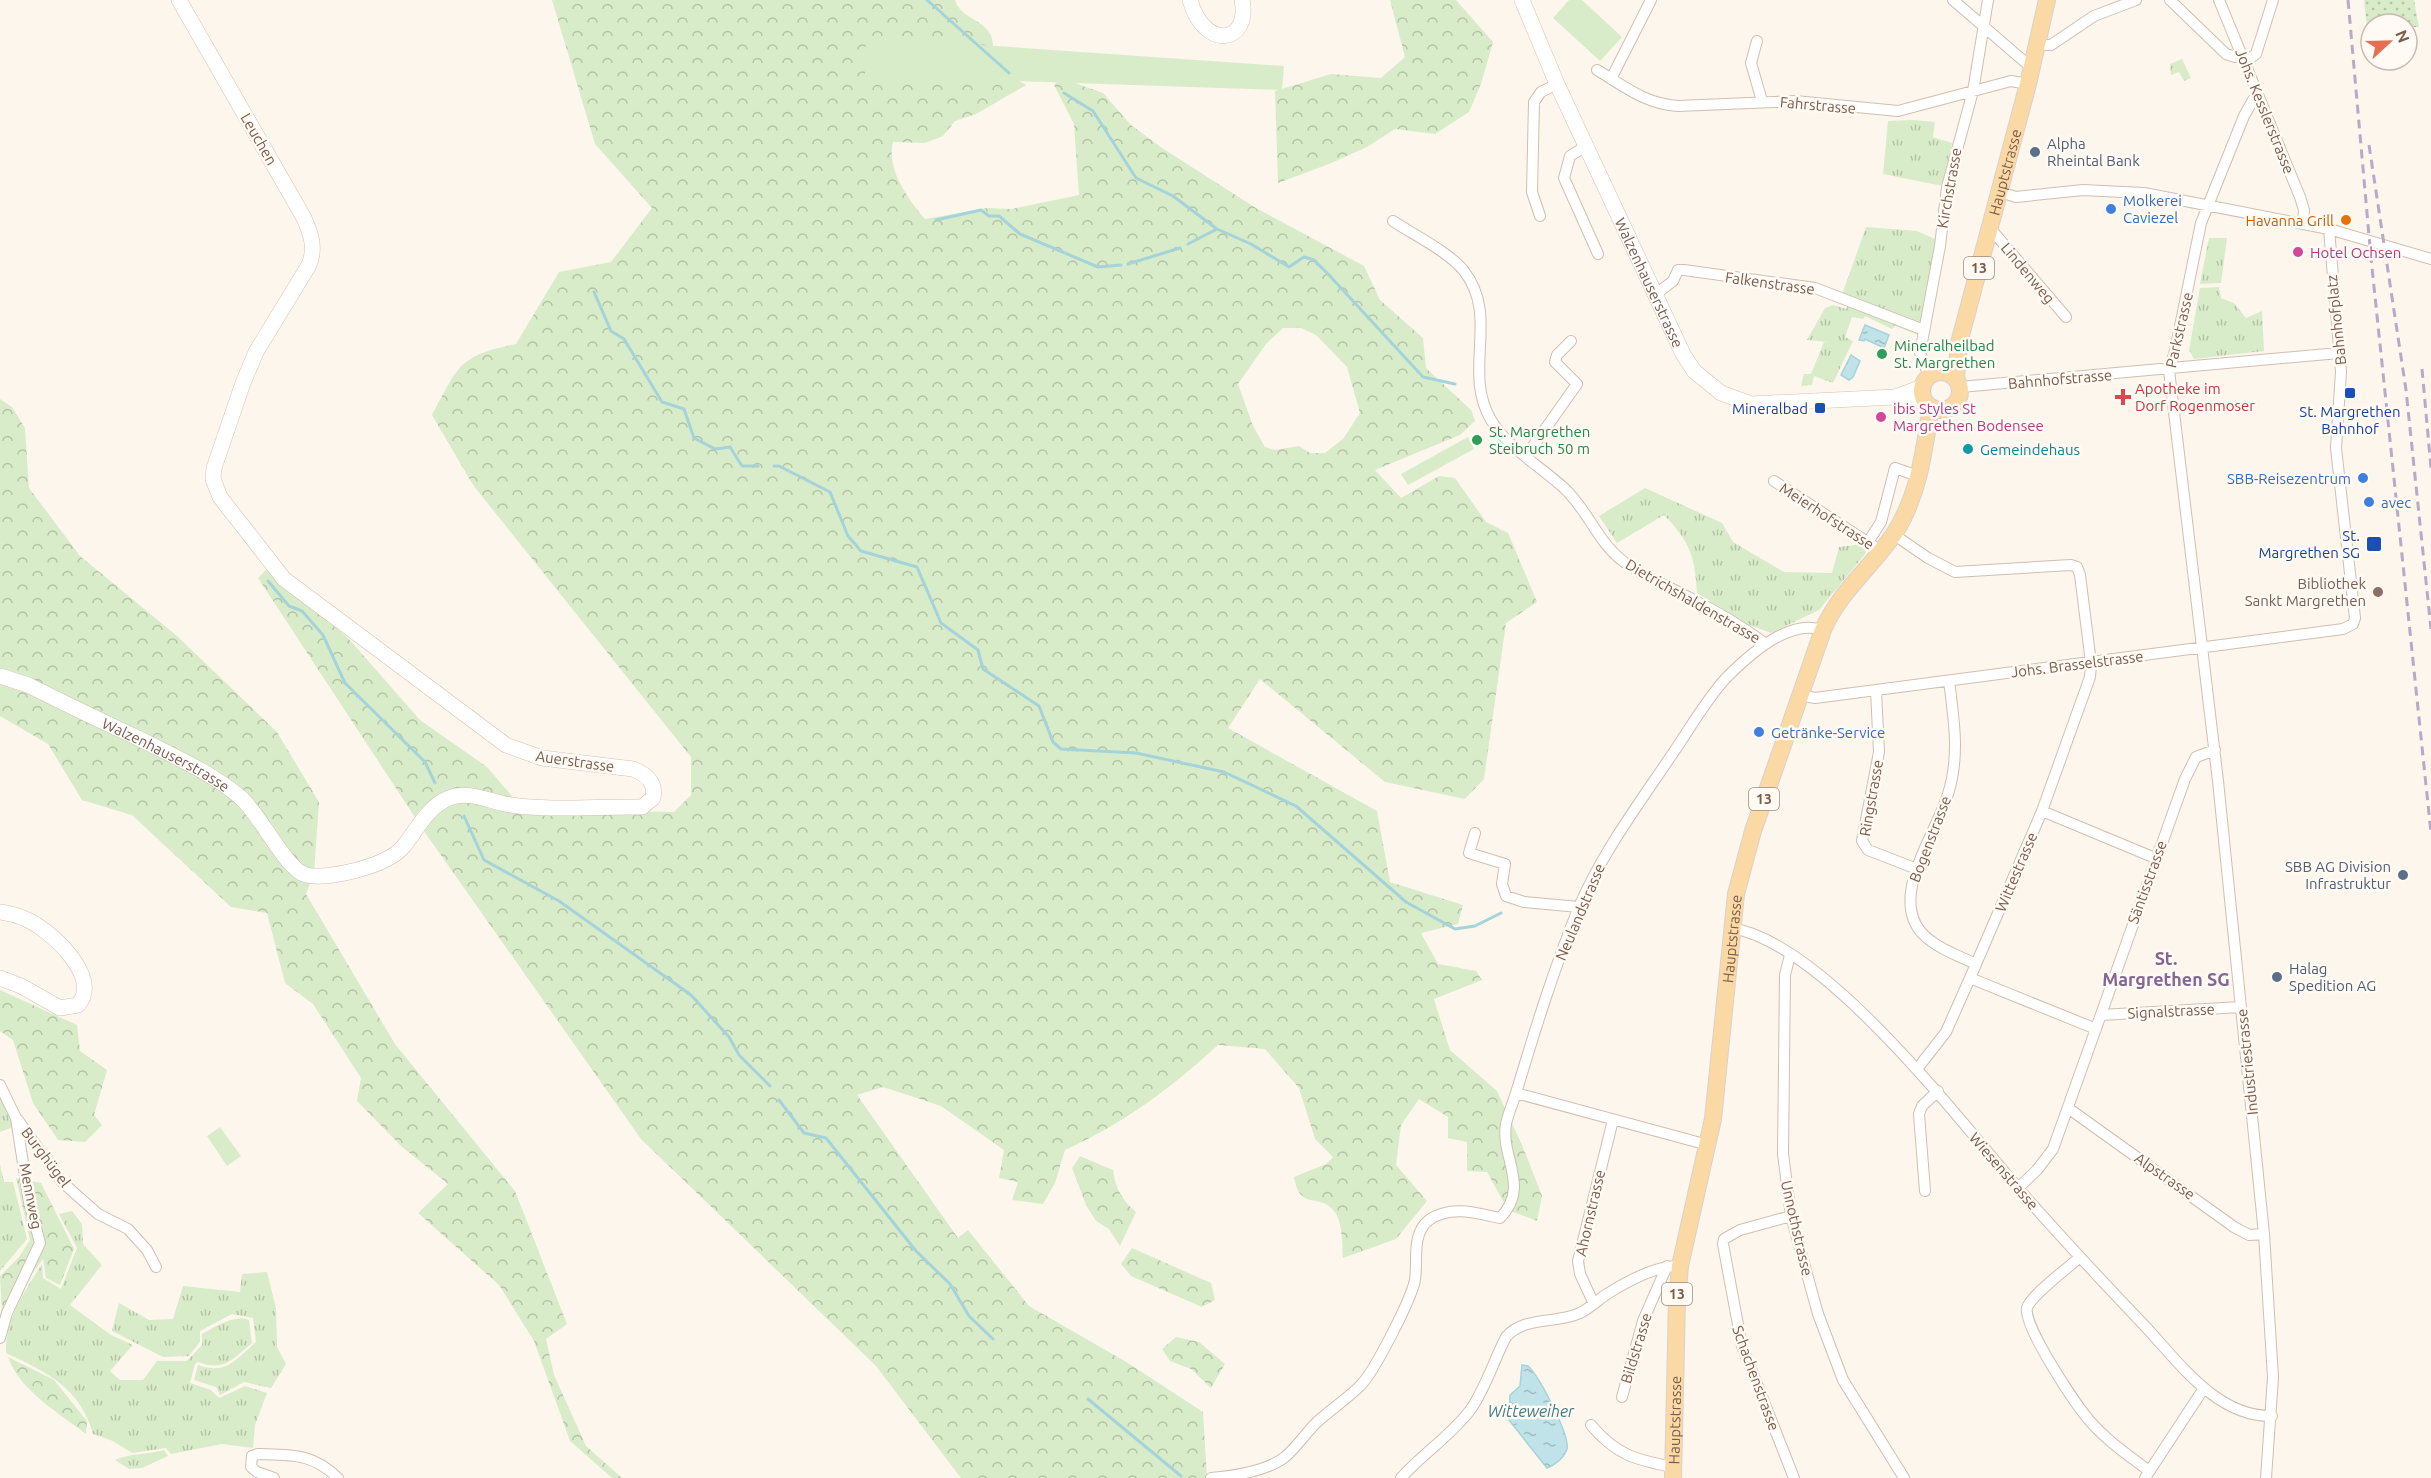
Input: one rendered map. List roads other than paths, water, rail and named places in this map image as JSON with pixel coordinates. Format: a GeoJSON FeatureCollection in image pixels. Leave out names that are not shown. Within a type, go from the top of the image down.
{"type":"FeatureCollection","features":[{"type":"Feature","properties":{"kind":"main road","name":"Hauptstrasse"},"geometry":{"type":"LineString","coordinates":[[1673,1473],[1677,1300],[1674,1266],[1708,1145],[1718,1080],[1736,894],[1753,831],[1823,630],[1838,601],[1874,546],[1893,534],[1906,511],[1918,476],[1939,390],[1959,343],[2028,84],[2046,0]]}},
{"type":"Feature","properties":{"kind":"street","name":"Leuchen"},"geometry":{"type":"LineString","coordinates":[[179,0],[304,218],[313,242],[313,255],[256,352],[226,434]]}},
{"type":"Feature","properties":{"kind":"street"},"geometry":{"type":"LineString","coordinates":[[1190,0],[1199,23],[1207,32],[1218,36],[1227,35],[1240,26],[1244,15],[1242,0]]}},
{"type":"Feature","properties":{"kind":"street","name":"Walzenhauserstrasse"},"geometry":{"type":"LineString","coordinates":[[1522,0],[1557,84],[1683,354],[1695,371],[1720,393],[1751,404],[1780,405],[1895,397],[1939,390]]}},
{"type":"Feature","properties":{"kind":"street"},"geometry":{"type":"LineString","coordinates":[[1611,79],[1651,0]]}},
{"type":"Feature","properties":{"kind":"street"},"geometry":{"type":"LineString","coordinates":[[1953,0],[1983,29],[2026,63],[2032,65]]}},
{"type":"Feature","properties":{"kind":"street","name":"Kirchstrasse"},"geometry":{"type":"LineString","coordinates":[[1939,390],[1920,353],[1940,246],[1947,187],[1973,91],[1988,0]]}},
{"type":"Feature","properties":{"kind":"street"},"geometry":{"type":"LineString","coordinates":[[2036,45],[2051,45],[2094,16],[2136,0]]}},
{"type":"Feature","properties":{"kind":"street"},"geometry":{"type":"LineString","coordinates":[[2170,0],[2226,54],[2243,58],[2256,54],[2273,0]]}},
{"type":"Feature","properties":{"kind":"street","name":"Johs. Kesslerstrasse"},"geometry":{"type":"LineString","coordinates":[[2219,0],[2304,210],[2303,224]]}},
{"type":"Feature","properties":{"kind":"street"},"geometry":{"type":"LineString","coordinates":[[1757,41],[1751,63],[1761,101]]}},
{"type":"Feature","properties":{"kind":"street","name":"Fahrstrasse"},"geometry":{"type":"LineString","coordinates":[[1597,70],[1640,98],[1664,105],[1696,106],[1795,101],[1898,111],[2011,81],[2028,84]]}},
{"type":"Feature","properties":{"kind":"street"},"geometry":{"type":"LineString","coordinates":[[1540,216],[1532,192],[1534,102],[1541,92],[1557,84]]}},
{"type":"Feature","properties":{"kind":"street","name":"Parkstrasse"},"geometry":{"type":"LineString","coordinates":[[2202,648],[2169,370],[2175,351],[2201,223],[2210,206],[2244,116],[2253,100],[2259,97]]}},
{"type":"Feature","properties":{"kind":"street"},"geometry":{"type":"LineString","coordinates":[[1586,146],[1570,156],[1564,178],[1598,254]]}},
{"type":"Feature","properties":{"kind":"street"},"geometry":{"type":"LineString","coordinates":[[2000,192],[2016,197],[2031,197],[2083,190],[2126,191],[2329,229],[2431,259]]}},
{"type":"Feature","properties":{"kind":"street","name":"Dietrichshaldenstrasse"},"geometry":{"type":"LineString","coordinates":[[1394,221],[1456,263],[1470,280],[1481,314],[1477,373],[1483,402],[1497,427],[1526,456],[1567,490],[1587,514],[1601,538],[1623,562],[1693,599],[1766,644]]}},
{"type":"Feature","properties":{"kind":"street","name":"Lindenweg"},"geometry":{"type":"LineString","coordinates":[[1990,228],[2066,318]]}},
{"type":"Feature","properties":{"kind":"street","name":"Bahnhofplatz"},"geometry":{"type":"LineString","coordinates":[[2329,229],[2341,384],[2336,441],[2355,618],[2353,624]]}},
{"type":"Feature","properties":{"kind":"street","name":"Falkenstrasse"},"geometry":{"type":"LineString","coordinates":[[1656,294],[1673,281],[1678,270],[1684,270],[1815,288],[1924,330]]}},
{"type":"Feature","properties":{"kind":"street"},"geometry":{"type":"LineString","coordinates":[[1526,456],[1577,384],[1555,362],[1557,355],[1571,340]]}},
{"type":"Feature","properties":{"kind":"street","name":"Bahnhofstrasse"},"geometry":{"type":"LineString","coordinates":[[1939,390],[2339,353]]}},
{"type":"Feature","properties":{"kind":"street","name":"Auerstrasse"},"geometry":{"type":"LineString","coordinates":[[226,434],[214,468],[216,491],[284,579],[506,745],[542,758],[633,769],[646,775],[653,785],[653,798],[642,807],[511,805],[463,795],[449,798],[426,815],[401,849],[388,859],[370,866],[318,877],[303,874]]}},
{"type":"Feature","properties":{"kind":"street"},"geometry":{"type":"LineString","coordinates":[[1874,546],[1895,468],[1918,476]]}},
{"type":"Feature","properties":{"kind":"street","name":"Meierhofstrasse"},"geometry":{"type":"LineString","coordinates":[[1774,481],[1874,546]]}},
{"type":"Feature","properties":{"kind":"street","name":"Wittestrasse"},"geometry":{"type":"LineString","coordinates":[[1893,534],[1928,558],[1955,572],[2071,565],[2077,567],[2080,574],[2091,663],[2090,677],[2042,811],[1946,1032],[1917,1069]]}},
{"type":"Feature","properties":{"kind":"street","name":"Johs. Brasselstrasse"},"geometry":{"type":"LineString","coordinates":[[1800,695],[1815,698],[1876,691],[2343,629],[2353,624]]}},
{"type":"Feature","properties":{"kind":"street","name":"Neulandstrasse"},"geometry":{"type":"LineString","coordinates":[[1210,1478],[1259,1467],[1284,1457],[1333,1406],[1362,1384],[1386,1347],[1415,1281],[1416,1252],[1420,1233],[1428,1221],[1441,1214],[1457,1211],[1500,1218],[1508,1210],[1515,1176],[1507,1144],[1506,1125],[1544,1001],[1579,907],[1601,861],[1714,693],[1727,678],[1766,644],[1803,627],[1823,630]]}},
{"type":"Feature","properties":{"kind":"street","name":"Industriestrasse"},"geometry":{"type":"LineString","coordinates":[[2202,648],[2215,750],[2270,1298],[2272,1416],[2266,1478]]}},
{"type":"Feature","properties":{"kind":"street","name":"Walzenhauserstrasse"},"geometry":{"type":"LineString","coordinates":[[0,676],[38,690],[189,763],[221,781],[248,804],[292,866],[303,874]]}},
{"type":"Feature","properties":{"kind":"street","name":"Bogenstrasse"},"geometry":{"type":"LineString","coordinates":[[1948,681],[1956,732],[1955,763],[1948,795],[1917,869],[1909,901],[1918,927],[1928,940],[1976,964]]}},
{"type":"Feature","properties":{"kind":"street","name":"Ringstrasse"},"geometry":{"type":"LineString","coordinates":[[1876,691],[1879,752],[1862,841],[1868,850],[1917,869]]}},
{"type":"Feature","properties":{"kind":"street","name":"Säntisstrasse"},"geometry":{"type":"LineString","coordinates":[[2018,1188],[2037,1170],[2053,1149],[2155,858],[2193,761],[2199,754],[2215,750]]}},
{"type":"Feature","properties":{"kind":"street"},"geometry":{"type":"LineString","coordinates":[[2042,811],[2155,858]]}},
{"type":"Feature","properties":{"kind":"street"},"geometry":{"type":"LineString","coordinates":[[1475,833],[1469,853],[1505,864],[1502,884],[1506,896],[1524,902],[1579,907]]}},
{"type":"Feature","properties":{"kind":"street"},"geometry":{"type":"LineString","coordinates":[[0,912],[24,918],[44,930],[64,949],[80,971],[84,995],[78,1005],[60,1008],[21,986],[0,978]]}},
{"type":"Feature","properties":{"kind":"street","name":"Wiesenstrasse"},"geometry":{"type":"LineString","coordinates":[[1731,928],[1746,930],[1790,955],[1870,1021],[1938,1091],[2018,1188],[2080,1257],[2204,1388],[2247,1414],[2272,1416]]}},
{"type":"Feature","properties":{"kind":"street","name":"Unnothstrasse"},"geometry":{"type":"LineString","coordinates":[[1790,955],[1785,975],[1782,1123],[1784,1165],[1791,1216],[1818,1314],[1843,1380],[1904,1478]]}},
{"type":"Feature","properties":{"kind":"street"},"geometry":{"type":"LineString","coordinates":[[1970,978],[2096,1029]]}},
{"type":"Feature","properties":{"kind":"street","name":"Signalstrasse"},"geometry":{"type":"LineString","coordinates":[[2101,1015],[2241,1007]]}},
{"type":"Feature","properties":{"kind":"street","name":"Mennweg"},"geometry":{"type":"LineString","coordinates":[[0,1085],[16,1118],[29,1202],[40,1243],[7,1313],[0,1338]]}},
{"type":"Feature","properties":{"kind":"street"},"geometry":{"type":"LineString","coordinates":[[1925,1191],[1919,1114],[1922,1106],[1938,1091]]}},
{"type":"Feature","properties":{"kind":"street"},"geometry":{"type":"LineString","coordinates":[[1516,1093],[1708,1145]]}},
{"type":"Feature","properties":{"kind":"street","name":"Alpstrasse"},"geometry":{"type":"LineString","coordinates":[[2068,1108],[2234,1227],[2249,1235],[2264,1234]]}},
{"type":"Feature","properties":{"kind":"street","name":"Burghügel"},"geometry":{"type":"LineString","coordinates":[[16,1118],[62,1182],[98,1214],[128,1229],[147,1250],[156,1267]]}},
{"type":"Feature","properties":{"kind":"street","name":"Ahornstrasse"},"geometry":{"type":"LineString","coordinates":[[1594,1304],[1580,1274],[1578,1261],[1613,1120]]}},
{"type":"Feature","properties":{"kind":"street","name":"Schachenstrasse"},"geometry":{"type":"LineString","coordinates":[[1791,1216],[1733,1232],[1724,1239],[1723,1244],[1742,1346],[1794,1478]]}},
{"type":"Feature","properties":{"kind":"street"},"geometry":{"type":"LineString","coordinates":[[2080,1257],[2030,1302],[2027,1314],[2046,1356],[2089,1420],[2147,1474],[2204,1388]]}},
{"type":"Feature","properties":{"kind":"street"},"geometry":{"type":"LineString","coordinates":[[1401,1478],[1417,1459],[1455,1428],[1470,1410],[1506,1337],[1519,1326],[1563,1318],[1594,1304],[1607,1294],[1674,1266]]}},
{"type":"Feature","properties":{"kind":"street","name":"Bildstrasse"},"geometry":{"type":"LineString","coordinates":[[1622,1397],[1643,1321],[1674,1266]]}},
{"type":"Feature","properties":{"kind":"street"},"geometry":{"type":"LineString","coordinates":[[1591,1425],[1604,1441],[1635,1460],[1673,1473]]}},
{"type":"Feature","properties":{"kind":"street"},"geometry":{"type":"LineString","coordinates":[[274,1478],[257,1472],[251,1467],[252,1456],[258,1454],[304,1456],[322,1463],[338,1478]]}},
{"type":"Feature","properties":{"kind":"water"},"geometry":{"type":"Polygon","coordinates":[[[1865,325],[1889,335],[1884,348],[1865,339],[1864,341],[1859,340],[1865,325]]]}},
{"type":"Feature","properties":{"kind":"water"},"geometry":{"type":"Polygon","coordinates":[[[1851,355],[1860,361],[1853,377],[1849,380],[1841,375],[1851,355]]]}},
{"type":"Feature","properties":{"kind":"water","name":"Witteweiher"},"geometry":{"type":"Polygon","coordinates":[[[1522,1365],[1528,1366],[1539,1381],[1559,1419],[1567,1442],[1564,1455],[1547,1468],[1509,1420],[1510,1395],[1520,1386],[1522,1365]]]}},
{"type":"Feature","properties":{"kind":"waterway"},"geometry":{"type":"LineString","coordinates":[[927,0],[1009,73]]}},
{"type":"Feature","properties":{"kind":"waterway"},"geometry":{"type":"LineString","coordinates":[[1064,93],[1093,111],[1136,178],[1173,196],[1217,229],[1251,244],[1289,267],[1304,257],[1314,260],[1423,377],[1455,384]]}},
{"type":"Feature","properties":{"kind":"waterway"},"geometry":{"type":"LineString","coordinates":[[936,220],[981,210],[989,216],[999,216],[1020,234],[1098,267],[1121,265]]}},
{"type":"Feature","properties":{"kind":"waterway"},"geometry":{"type":"LineString","coordinates":[[1188,244],[1217,229]]}},
{"type":"Feature","properties":{"kind":"waterway"},"geometry":{"type":"LineString","coordinates":[[1128,264],[1180,248]]}},
{"type":"Feature","properties":{"kind":"waterway"},"geometry":{"type":"LineString","coordinates":[[594,292],[611,331],[624,339],[662,402],[684,409],[694,438],[715,449],[730,447],[742,466],[758,466]]}},
{"type":"Feature","properties":{"kind":"waterway"},"geometry":{"type":"LineString","coordinates":[[774,466],[779,466],[830,492],[848,536],[861,551],[917,567],[941,623],[978,650],[983,669],[1039,706],[1053,742],[1061,749],[1136,753],[1224,772],[1296,806],[1406,902],[1455,929],[1475,926],[1501,913]]}},
{"type":"Feature","properties":{"kind":"waterway"},"geometry":{"type":"LineString","coordinates":[[268,581],[289,606],[302,611],[323,635],[345,683],[425,762],[435,783]]}},
{"type":"Feature","properties":{"kind":"waterway"},"geometry":{"type":"LineString","coordinates":[[464,816],[484,860],[559,901],[691,995],[729,1037],[739,1055],[770,1086]]}},
{"type":"Feature","properties":{"kind":"waterway"},"geometry":{"type":"LineString","coordinates":[[779,1100],[804,1133],[826,1138],[916,1251],[950,1284],[969,1316],[993,1339]]}},
{"type":"Feature","properties":{"kind":"waterway"},"geometry":{"type":"LineString","coordinates":[[1088,1399],[1181,1476]]}},
{"type":"Feature","properties":{"kind":"railway"},"geometry":{"type":"LineString","coordinates":[[2348,0],[2371,258],[2431,833]]}},
{"type":"Feature","properties":{"kind":"railway"},"geometry":{"type":"LineString","coordinates":[[2369,145],[2406,390],[2431,629]]}},
{"type":"Feature","properties":{"kind":"railway"},"geometry":{"type":"LineString","coordinates":[[2422,369],[2431,468]]}},
{"type":"Feature","properties":{"kind":"place","name":"Alpha Rheintal Bank"},"geometry":{"type":"Point","coordinates":[2035,152]}},
{"type":"Feature","properties":{"kind":"place","name":"Molkerei Caviezel"},"geometry":{"type":"Point","coordinates":[2111,209]}},
{"type":"Feature","properties":{"kind":"place","name":"Havanna Grill"},"geometry":{"type":"Point","coordinates":[2346,220]}},
{"type":"Feature","properties":{"kind":"place","name":"Hotel Ochsen"},"geometry":{"type":"Point","coordinates":[2298,252]}},
{"type":"Feature","properties":{"kind":"place","name":"Mineralheilbad St. Margrethen"},"geometry":{"type":"Point","coordinates":[1882,354]}},
{"type":"Feature","properties":{"kind":"place","name":"St. Margrethen Bahnhof"},"geometry":{"type":"Point","coordinates":[2350,393]}},
{"type":"Feature","properties":{"kind":"place","name":"Apotheke im Dorf Rogenmoser"},"geometry":{"type":"Point","coordinates":[2123,397]}},
{"type":"Feature","properties":{"kind":"place","name":"Mineralbad"},"geometry":{"type":"Point","coordinates":[1820,408]}},
{"type":"Feature","properties":{"kind":"place","name":"ibis Styles St Margrethen Bodensee"},"geometry":{"type":"Point","coordinates":[1881,417]}},
{"type":"Feature","properties":{"kind":"place","name":"St. Margrethen Steibruch 50 m"},"geometry":{"type":"Point","coordinates":[1477,440]}},
{"type":"Feature","properties":{"kind":"place","name":"Gemeindehaus"},"geometry":{"type":"Point","coordinates":[1968,449]}},
{"type":"Feature","properties":{"kind":"place","name":"SBB-Reisezentrum"},"geometry":{"type":"Point","coordinates":[2363,478]}},
{"type":"Feature","properties":{"kind":"place","name":"avec"},"geometry":{"type":"Point","coordinates":[2369,502]}},
{"type":"Feature","properties":{"kind":"place","name":"St. Margrethen SG"},"geometry":{"type":"Point","coordinates":[2374,544]}},
{"type":"Feature","properties":{"kind":"place","name":"Bibliothek Sankt Margrethen"},"geometry":{"type":"Point","coordinates":[2378,592]}},
{"type":"Feature","properties":{"kind":"place","name":"Getränke-Service"},"geometry":{"type":"Point","coordinates":[1759,732]}},
{"type":"Feature","properties":{"kind":"place","name":"SBB AG Division Infrastruktur"},"geometry":{"type":"Point","coordinates":[2403,875]}},
{"type":"Feature","properties":{"kind":"place","name":"Halag Spedition AG"},"geometry":{"type":"Point","coordinates":[2277,977]}},
{"type":"Feature","properties":{"kind":"district","name":"St. Margrethen SG"},"geometry":{"type":"Point","coordinates":[2166,968]}}]}
